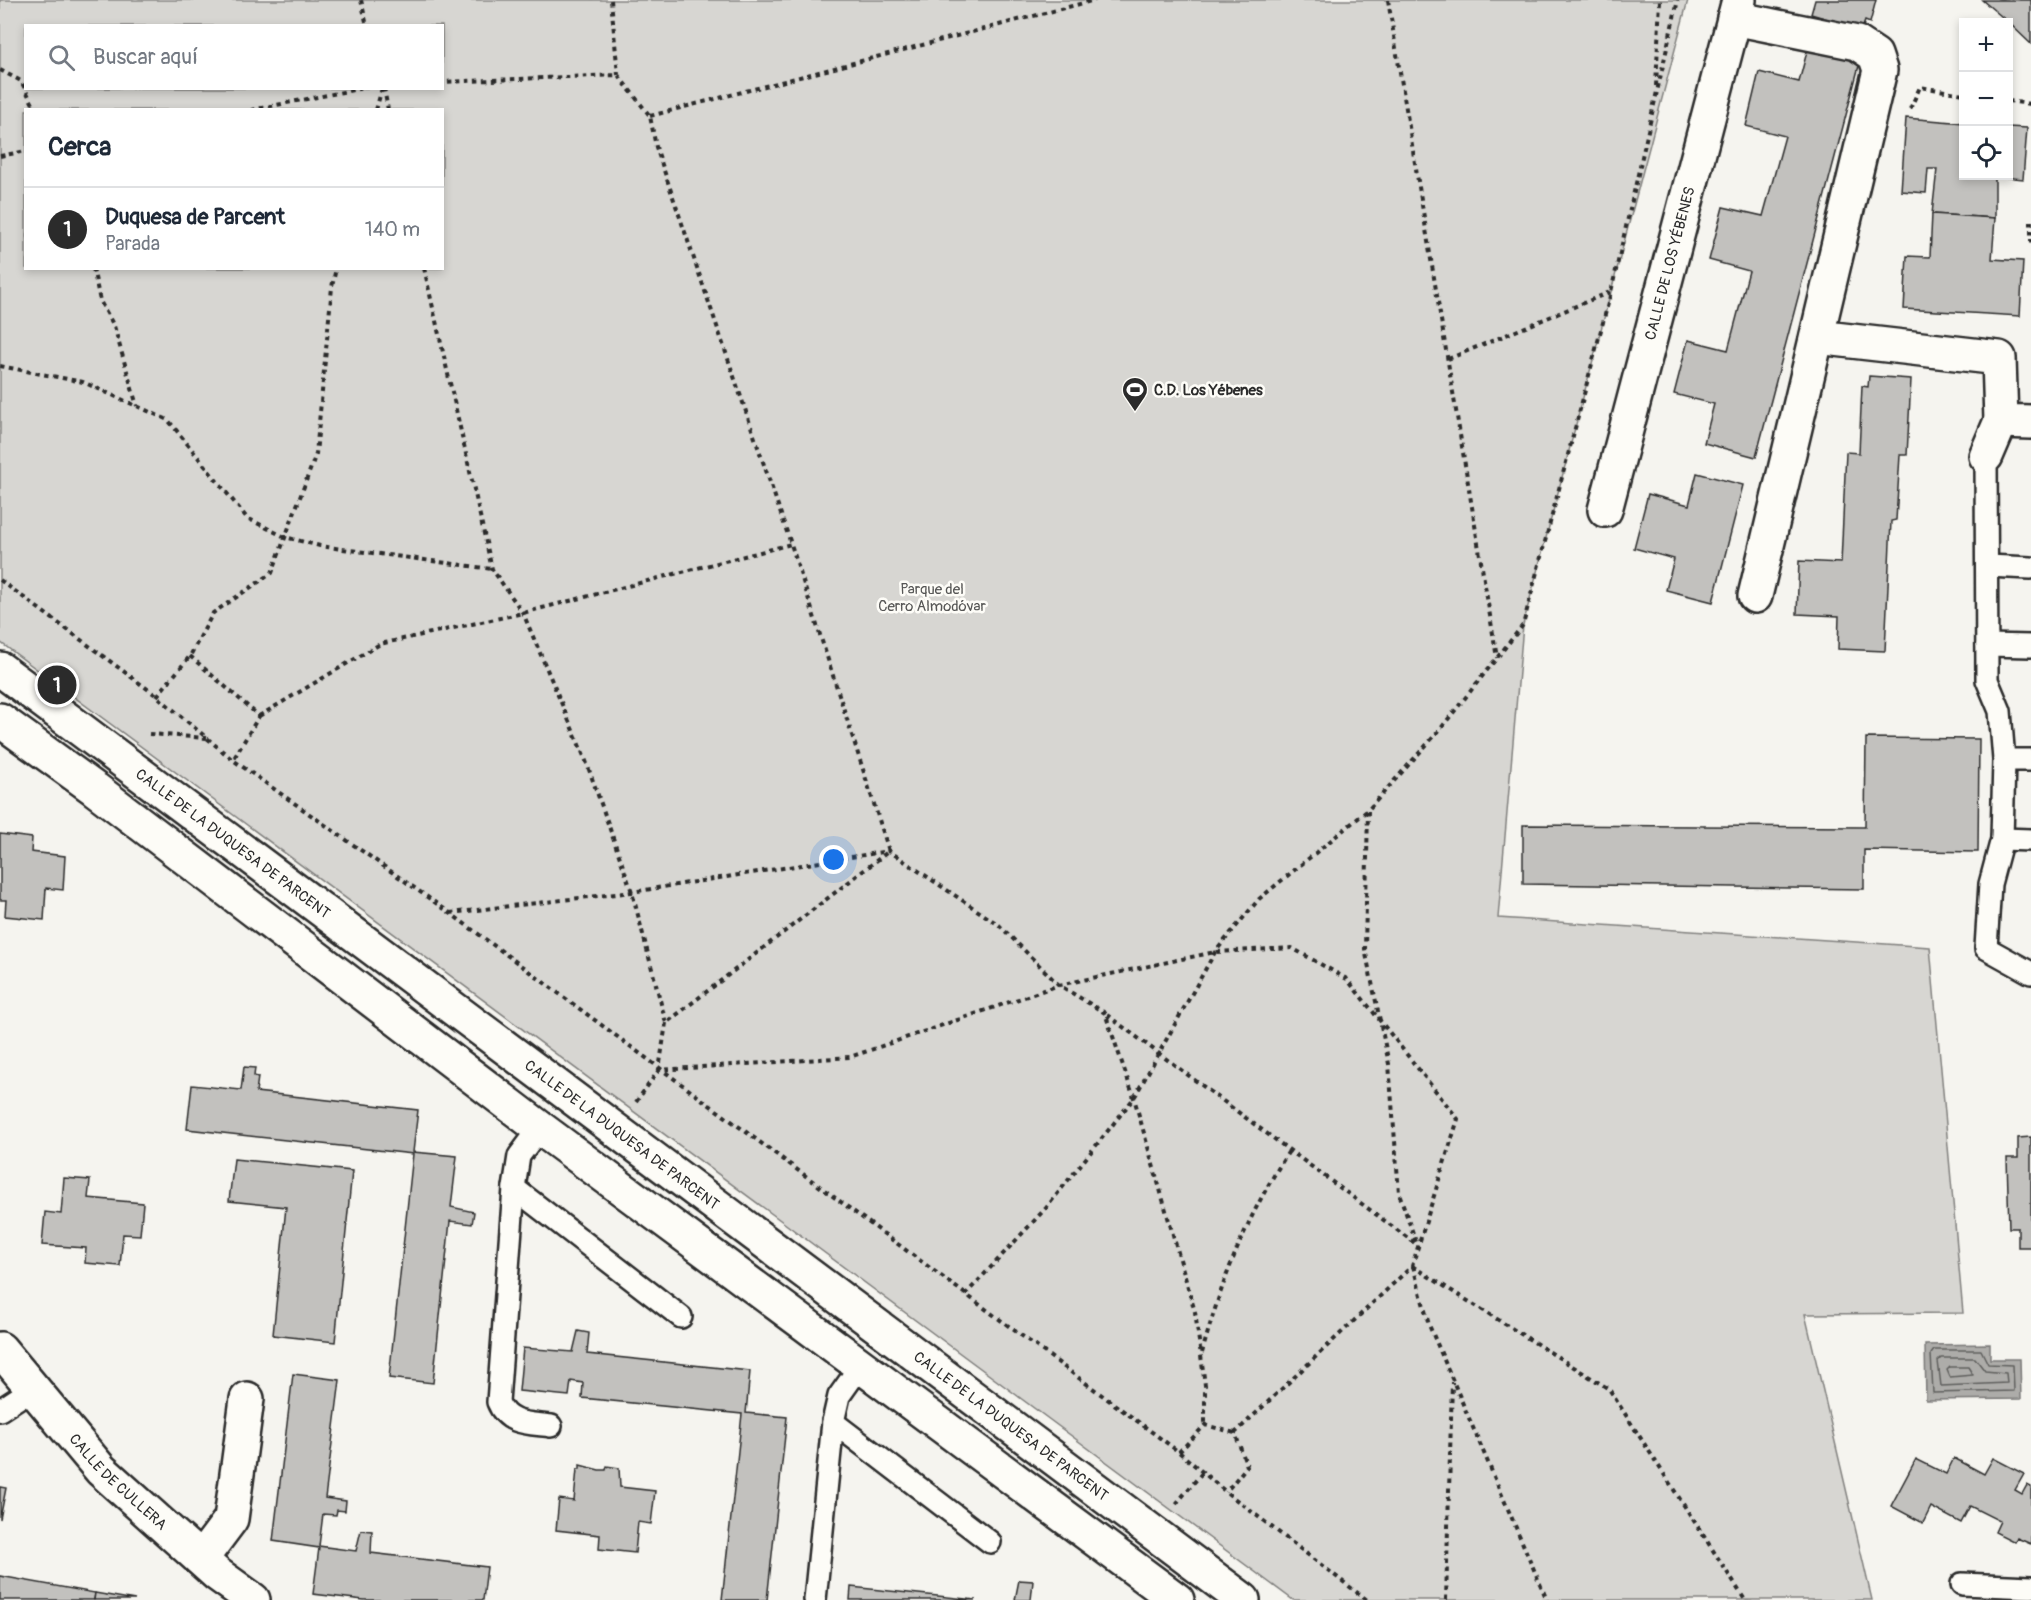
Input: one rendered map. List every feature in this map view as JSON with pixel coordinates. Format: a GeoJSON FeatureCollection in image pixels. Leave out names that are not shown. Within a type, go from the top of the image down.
{"type":"FeatureCollection","features":[{"type":"Feature","properties":{"kind":"street","name":"CALLE DE LOS YÉBENES"},"geometry":{"type":"LineString","coordinates":[[1605,510],[1737,9],[1857,43],[1875,55],[1880,70],[1755,596]]}},
{"type":"Feature","properties":{"kind":"street"},"geometry":{"type":"LineString","coordinates":[[1817,337],[1999,358],[2016,422],[1986,456]]}},
{"type":"Feature","properties":{"kind":"street","name":"CALLE DE LA DUQUESA DE PARCENT"},"geometry":{"type":"LineString","coordinates":[[0,669],[1243,1600]]}},
{"type":"Feature","properties":{"kind":"street"},"geometry":{"type":"LineString","coordinates":[[0,720],[79,777],[540,1128],[1177,1600]]}},
{"type":"Feature","properties":{"kind":"street","name":"CALLE DE CULLERA"},"geometry":{"type":"LineString","coordinates":[[0,1349],[101,1470],[201,1559],[254,1600]]}},
{"type":"Feature","properties":{"kind":"street"},"geometry":{"type":"LineString","coordinates":[[201,1559],[231,1519],[247,1399]]}},
{"type":"Feature","properties":{"kind":"lane"},"geometry":{"type":"LineString","coordinates":[[1986,456],[1987,680],[2001,711],[2004,760],[2002,839],[1990,884],[1986,948],[2031,973]]}},
{"type":"Feature","properties":{"kind":"lane"},"geometry":{"type":"LineString","coordinates":[[1987,566],[2031,568]]}},
{"type":"Feature","properties":{"kind":"lane"},"geometry":{"type":"LineString","coordinates":[[1987,645],[2031,646]]}},
{"type":"Feature","properties":{"kind":"lane"},"geometry":{"type":"LineString","coordinates":[[2004,760],[2031,760]]}},
{"type":"Feature","properties":{"kind":"lane"},"geometry":{"type":"LineString","coordinates":[[2002,839],[2031,840]]}},
{"type":"Feature","properties":{"kind":"lane"},"geometry":{"type":"LineString","coordinates":[[540,1128],[519,1156],[514,1188],[498,1402],[503,1414],[514,1421],[551,1426]]}},
{"type":"Feature","properties":{"kind":"lane"},"geometry":{"type":"LineString","coordinates":[[514,1188],[681,1317]]}},
{"type":"Feature","properties":{"kind":"lane"},"geometry":{"type":"LineString","coordinates":[[814,1600],[833,1422],[839,1396],[861,1365]]}},
{"type":"Feature","properties":{"kind":"lane"},"geometry":{"type":"LineString","coordinates":[[0,1410],[32,1389]]}},
{"type":"Feature","properties":{"kind":"lane"},"geometry":{"type":"LineString","coordinates":[[833,1422],[990,1542]]}},
{"type":"Feature","properties":{"kind":"lane"},"geometry":{"type":"LineString","coordinates":[[1962,1584],[2031,1587]]}},
{"type":"Feature","properties":{"kind":"path"},"geometry":{"type":"LineString","coordinates":[[361,0],[367,24]]}},
{"type":"Feature","properties":{"kind":"path"},"geometry":{"type":"LineString","coordinates":[[611,0],[618,75],[650,116],[656,147],[791,544],[889,851],[999,925],[1059,985],[1105,1013],[1417,1245]]}},
{"type":"Feature","properties":{"kind":"path"},"geometry":{"type":"LineString","coordinates":[[650,116],[1095,0]]}},
{"type":"Feature","properties":{"kind":"path"},"geometry":{"type":"LineString","coordinates":[[1388,0],[1497,658]]}},
{"type":"Feature","properties":{"kind":"path"},"geometry":{"type":"LineString","coordinates":[[1656,97],[1660,0]]}},
{"type":"Feature","properties":{"kind":"path"},"geometry":{"type":"LineString","coordinates":[[965,1295],[1046,1208],[1134,1098],[1215,952],[1259,899],[1368,810],[1438,732],[1523,625],[1611,292],[1678,0]]}},
{"type":"Feature","properties":{"kind":"path"},"geometry":{"type":"LineString","coordinates":[[0,70],[21,81],[24,87]]}},
{"type":"Feature","properties":{"kind":"path"},"geometry":{"type":"LineString","coordinates":[[444,82],[618,75]]}},
{"type":"Feature","properties":{"kind":"path"},"geometry":{"type":"LineString","coordinates":[[1912,106],[1920,87],[1959,93]]}},
{"type":"Feature","properties":{"kind":"path"},"geometry":{"type":"LineString","coordinates":[[26,90],[35,108]]}},
{"type":"Feature","properties":{"kind":"path"},"geometry":{"type":"LineString","coordinates":[[261,108],[353,90]]}},
{"type":"Feature","properties":{"kind":"path"},"geometry":{"type":"LineString","coordinates":[[377,108],[382,90]]}},
{"type":"Feature","properties":{"kind":"path"},"geometry":{"type":"LineString","coordinates":[[383,90],[388,108]]}},
{"type":"Feature","properties":{"kind":"path"},"geometry":{"type":"LineString","coordinates":[[2013,102],[2031,104]]}},
{"type":"Feature","properties":{"kind":"path"},"geometry":{"type":"LineString","coordinates":[[0,156],[24,152]]}},
{"type":"Feature","properties":{"kind":"path"},"geometry":{"type":"LineString","coordinates":[[2031,221],[2031,248]]}},
{"type":"Feature","properties":{"kind":"path"},"geometry":{"type":"LineString","coordinates":[[93,270],[100,301],[114,326],[137,407]]}},
{"type":"Feature","properties":{"kind":"path"},"geometry":{"type":"LineString","coordinates":[[157,696],[190,656],[213,613],[272,573],[316,454],[336,270]]}},
{"type":"Feature","properties":{"kind":"path"},"geometry":{"type":"LineString","coordinates":[[424,270],[492,569],[523,613],[586,761],[632,892],[666,1023],[659,1070]]}},
{"type":"Feature","properties":{"kind":"path"},"geometry":{"type":"LineString","coordinates":[[1448,359],[1611,292]]}},
{"type":"Feature","properties":{"kind":"path"},"geometry":{"type":"LineString","coordinates":[[0,366],[83,382],[168,420],[246,518],[285,537],[320,546],[492,569]]}},
{"type":"Feature","properties":{"kind":"path"},"geometry":{"type":"LineString","coordinates":[[233,760],[259,716],[380,644],[523,613],[791,544]]}},
{"type":"Feature","properties":{"kind":"path"},"geometry":{"type":"LineString","coordinates":[[0,580],[157,696],[233,760],[450,913],[659,1070],[1179,1452],[1226,1492],[1367,1600]]}},
{"type":"Feature","properties":{"kind":"path"},"geometry":{"type":"LineString","coordinates":[[190,656],[259,716]]}},
{"type":"Feature","properties":{"kind":"path"},"geometry":{"type":"LineString","coordinates":[[1368,810],[1365,949],[1389,1064],[1399,1193],[1417,1245]]}},
{"type":"Feature","properties":{"kind":"path"},"geometry":{"type":"LineString","coordinates":[[450,913],[632,892],[889,851]]}},
{"type":"Feature","properties":{"kind":"path"},"geometry":{"type":"LineString","coordinates":[[666,1023],[889,851]]}},
{"type":"Feature","properties":{"kind":"path"},"geometry":{"type":"LineString","coordinates":[[659,1070],[850,1057],[1059,985],[1215,952],[1292,948],[1347,979],[1458,1119],[1412,1266],[1429,1325],[1547,1600]]}},
{"type":"Feature","properties":{"kind":"path"},"geometry":{"type":"LineString","coordinates":[[1105,1013],[1134,1098],[1195,1312],[1205,1384],[1204,1425],[1179,1452]]}},
{"type":"Feature","properties":{"kind":"path"},"geometry":{"type":"LineString","coordinates":[[1201,1356],[1219,1290],[1261,1195],[1289,1151]]}},
{"type":"Feature","properties":{"kind":"path"},"geometry":{"type":"LineString","coordinates":[[1235,1433],[1412,1266]]}},
{"type":"Feature","properties":{"kind":"path"},"geometry":{"type":"LineString","coordinates":[[1412,1266],[1610,1389],[1745,1600]]}},
{"type":"Feature","properties":{"kind":"path"},"geometry":{"type":"LineString","coordinates":[[1446,1600],[1452,1379]]}},
{"type":"Feature","properties":{"kind":"path"},"geometry":{"type":"LineString","coordinates":[[1204,1425],[1235,1433]]}},
{"type":"Feature","properties":{"kind":"path"},"geometry":{"type":"LineString","coordinates":[[1226,1492],[1247,1466],[1235,1433]]}},
{"type":"Feature","properties":{"kind":"green space","name":"Parque del Cerro Almodóvar"},"geometry":{"type":"Polygon","coordinates":[[[0,0],[1688,0],[1523,625],[1498,918],[1930,947],[1963,1313],[1805,1314],[1872,1600],[1293,1600],[0,642],[0,0]]]}},
{"type":"Feature","properties":{"kind":"water"},"geometry":{"type":"Polygon","coordinates":[[[1990,1344],[1990,1359],[2020,1359],[2021,1399],[1926,1400],[1925,1345],[1990,1344]]]}},
{"type":"Feature","properties":{"kind":"building"},"geometry":{"type":"Polygon","coordinates":[[[1815,0],[1876,0],[1870,23],[1865,21],[1862,29],[1811,14],[1815,0]]]}},
{"type":"Feature","properties":{"kind":"building"},"geometry":{"type":"Polygon","coordinates":[[[1982,0],[2031,0],[2031,44],[2013,27],[2013,18],[2003,18],[1982,0]]]}},
{"type":"Feature","properties":{"kind":"building"},"geometry":{"type":"Polygon","coordinates":[[[1809,44],[1861,58],[1756,457],[1704,443],[1714,404],[1674,394],[1688,340],[1728,350],[1749,271],[1709,260],[1723,207],[1763,216],[1785,136],[1746,126],[1759,72],[1799,82],[1809,44]]]}},
{"type":"Feature","properties":{"kind":"building"},"geometry":{"type":"Polygon","coordinates":[[[1906,118],[1959,123],[1959,180],[1995,180],[1995,218],[1932,214],[1937,169],[1928,169],[1926,193],[1901,191],[1906,118]]]}},
{"type":"Feature","properties":{"kind":"building"},"geometry":{"type":"Polygon","coordinates":[[[2013,127],[2027,128],[2023,179],[2013,178],[2013,127]]]}},
{"type":"Feature","properties":{"kind":"building"},"geometry":{"type":"Polygon","coordinates":[[[1932,214],[1995,218],[1992,259],[2023,261],[2020,316],[1904,309],[1907,256],[1930,257],[1932,214]]]}},
{"type":"Feature","properties":{"kind":"building"},"geometry":{"type":"Polygon","coordinates":[[[1869,376],[1911,379],[1907,455],[1900,455],[1896,520],[1891,521],[1885,651],[1838,649],[1839,616],[1797,614],[1799,561],[1841,563],[1846,452],[1859,453],[1862,386],[1868,387],[1869,376]]]}},
{"type":"Feature","properties":{"kind":"building"},"geometry":{"type":"Polygon","coordinates":[[[1697,473],[1743,485],[1713,602],[1666,590],[1674,559],[1634,548],[1648,494],[1689,505],[1697,473]]]}},
{"type":"Feature","properties":{"kind":"building"},"geometry":{"type":"Polygon","coordinates":[[[1866,738],[1979,739],[1978,852],[1864,850],[1864,889],[1523,884],[1523,825],[1865,827],[1866,738]]]}},
{"type":"Feature","properties":{"kind":"building"},"geometry":{"type":"Polygon","coordinates":[[[0,834],[32,838],[31,852],[65,856],[63,890],[46,888],[44,920],[5,916],[6,900],[0,900],[0,834]]]}},
{"type":"Feature","properties":{"kind":"building"},"geometry":{"type":"Polygon","coordinates":[[[244,1067],[255,1068],[254,1076],[258,1077],[256,1092],[418,1110],[413,1152],[457,1156],[451,1207],[474,1212],[472,1224],[450,1221],[433,1383],[389,1378],[413,1154],[187,1129],[192,1085],[241,1090],[244,1067]]]}},
{"type":"Feature","properties":{"kind":"building"},"geometry":{"type":"Polygon","coordinates":[[[2031,1137],[2031,1247],[2018,1247],[2018,1228],[2009,1228],[2007,1158],[2018,1158],[2018,1138],[2031,1137]]]}},
{"type":"Feature","properties":{"kind":"building"},"geometry":{"type":"Polygon","coordinates":[[[234,1159],[352,1171],[335,1342],[273,1335],[286,1207],[229,1201],[234,1159]]]}},
{"type":"Feature","properties":{"kind":"building"},"geometry":{"type":"Polygon","coordinates":[[[64,1178],[90,1180],[88,1198],[143,1203],[140,1235],[123,1234],[120,1266],[85,1263],[86,1248],[42,1245],[45,1212],[61,1214],[64,1178]]]}},
{"type":"Feature","properties":{"kind":"building"},"geometry":{"type":"Polygon","coordinates":[[[578,1331],[589,1333],[587,1354],[750,1371],[746,1413],[787,1417],[767,1600],[722,1600],[742,1414],[582,1398],[583,1383],[571,1381],[569,1396],[519,1391],[523,1348],[573,1352],[578,1331]]]}},
{"type":"Feature","properties":{"kind":"building"},"geometry":{"type":"Polygon","coordinates":[[[293,1374],[340,1380],[325,1498],[346,1501],[345,1511],[337,1510],[336,1515],[323,1514],[319,1546],[356,1551],[361,1530],[372,1531],[371,1553],[487,1567],[483,1600],[364,1600],[313,1594],[319,1548],[273,1541],[293,1374]]]}},
{"type":"Feature","properties":{"kind":"building"},"geometry":{"type":"Polygon","coordinates":[[[1954,1458],[1984,1474],[1993,1458],[2024,1474],[2015,1490],[2022,1494],[2027,1485],[2031,1487],[2031,1544],[2017,1538],[2015,1542],[1995,1532],[2000,1521],[1970,1506],[1961,1523],[1931,1507],[1923,1523],[1891,1506],[1916,1459],[1946,1474],[1954,1458]]]}},
{"type":"Feature","properties":{"kind":"building"},"geometry":{"type":"Polygon","coordinates":[[[580,1465],[599,1470],[606,1470],[607,1466],[619,1468],[620,1487],[655,1491],[651,1524],[638,1522],[635,1553],[599,1549],[600,1535],[556,1530],[559,1499],[574,1501],[577,1469],[580,1469],[580,1465]]]}},
{"type":"Feature","properties":{"kind":"building"},"geometry":{"type":"Polygon","coordinates":[[[0,1487],[6,1488],[0,1519],[0,1487]]]}},
{"type":"Feature","properties":{"kind":"building"},"geometry":{"type":"Polygon","coordinates":[[[0,1576],[95,1593],[94,1600],[0,1600],[0,1576]]]}},
{"type":"Feature","properties":{"kind":"building"},"geometry":{"type":"Polygon","coordinates":[[[1019,1580],[1033,1581],[1031,1600],[1015,1600],[1019,1580]]]}},
{"type":"Feature","properties":{"kind":"building"},"geometry":{"type":"Polygon","coordinates":[[[851,1587],[976,1600],[850,1600],[851,1587]]]}},
{"type":"Feature","properties":{"kind":"building"},"geometry":{"type":"Polygon","coordinates":[[[95,1593],[135,1600],[94,1600],[95,1593]]]}},
{"type":"Feature","properties":{"kind":"place","name":"C.D. Los Yébenes"},"geometry":{"type":"Point","coordinates":[1135,413]}},
{"type":"Feature","properties":{"kind":"place","name":"Duquesa de Parcent"},"geometry":{"type":"Point","coordinates":[57,685]}}]}
